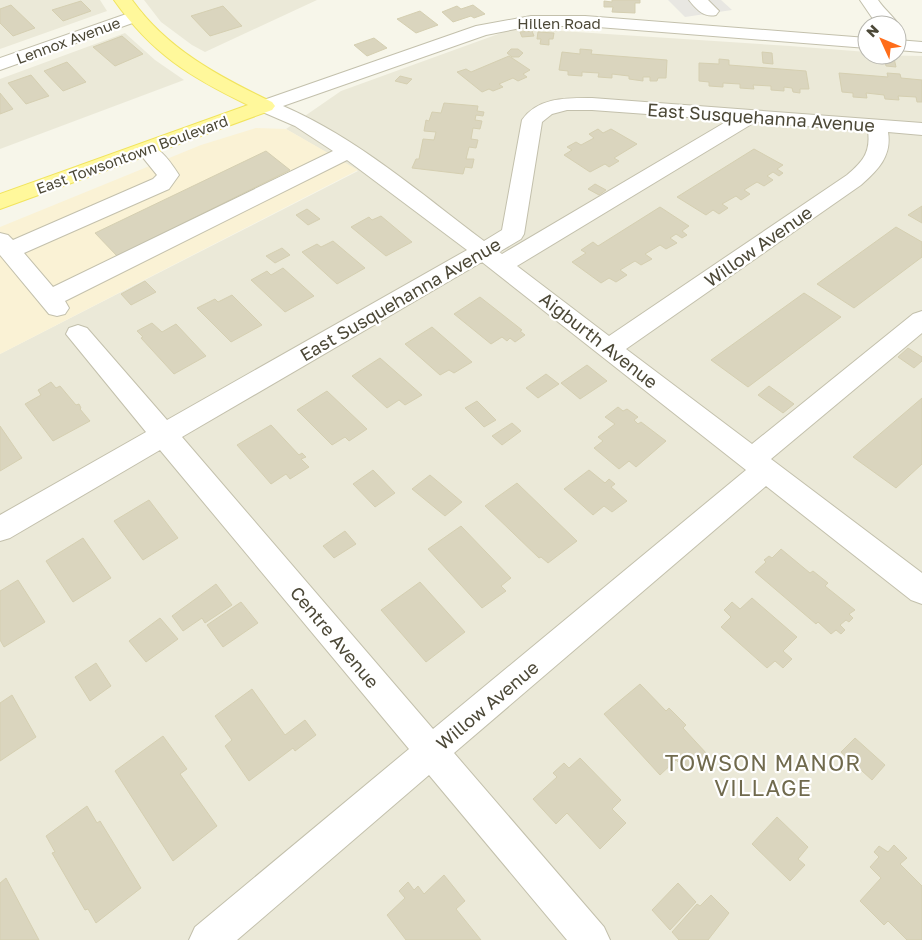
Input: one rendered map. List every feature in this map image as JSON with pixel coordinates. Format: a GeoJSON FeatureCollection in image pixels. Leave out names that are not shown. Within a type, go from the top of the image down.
{"type":"FeatureCollection","features":[{"type":"Feature","properties":{"kind":"main road"},"geometry":{"type":"LineString","coordinates":[[123,0],[142,27],[179,59],[217,83],[265,106]]}},
{"type":"Feature","properties":{"kind":"main road","name":"East Towsontown Boulevard"},"geometry":{"type":"LineString","coordinates":[[0,202],[265,106]]}},
{"type":"Feature","properties":{"kind":"street"},"geometry":{"type":"LineString","coordinates":[[869,0],[879,15]]}},
{"type":"Feature","properties":{"kind":"street"},"geometry":{"type":"LineString","coordinates":[[531,21],[543,10],[557,3]]}},
{"type":"Feature","properties":{"kind":"street","name":"Lennox Avenue"},"geometry":{"type":"LineString","coordinates":[[0,64],[135,16]]}},
{"type":"Feature","properties":{"kind":"street","name":"Hillen Road"},"geometry":{"type":"LineString","coordinates":[[265,106],[482,30],[531,21],[585,21],[857,42]]}},
{"type":"Feature","properties":{"kind":"street","name":"East Susquehanna Avenue"},"geometry":{"type":"LineString","coordinates":[[0,529],[164,435],[492,258],[513,234],[532,120],[539,112],[551,106],[592,104],[922,129]]}},
{"type":"Feature","properties":{"kind":"street","name":"Aigburth Avenue"},"geometry":{"type":"LineString","coordinates":[[265,106],[302,122],[349,151],[492,258],[922,591]]}},
{"type":"Feature","properties":{"kind":"street"},"geometry":{"type":"LineString","coordinates":[[492,258],[751,116]]}},
{"type":"Feature","properties":{"kind":"street","name":"Willow Avenue"},"geometry":{"type":"LineString","coordinates":[[609,348],[854,180],[877,156],[880,143],[877,126]]}},
{"type":"Feature","properties":{"kind":"street"},"geometry":{"type":"LineString","coordinates":[[146,149],[168,175],[161,184],[4,246],[53,304],[349,151]]}},
{"type":"Feature","properties":{"kind":"street","name":"Willow Avenue"},"geometry":{"type":"LineString","coordinates":[[208,940],[432,752],[922,320]]}},
{"type":"Feature","properties":{"kind":"street","name":"Centre Avenue"},"geometry":{"type":"LineString","coordinates":[[78,334],[591,940]]}},
{"type":"Feature","properties":{"kind":"shaded area"},"geometry":{"type":"Polygon","coordinates":[[[0,0],[100,0],[107,11],[0,49],[0,0]]]}},
{"type":"Feature","properties":{"kind":"shaded area"},"geometry":{"type":"Polygon","coordinates":[[[144,0],[317,0],[205,52],[192,45],[161,22],[144,0]]]}},
{"type":"Feature","properties":{"kind":"shaded area"},"geometry":{"type":"Polygon","coordinates":[[[668,0],[721,0],[732,10],[685,17],[668,0]]]}},
{"type":"Feature","properties":{"kind":"shaded area","name":"TOWSON MANOR VILLAGE"},"geometry":{"type":"Polygon","coordinates":[[[515,28],[857,51],[857,65],[907,65],[907,56],[922,56],[922,940],[0,940],[0,354],[358,171],[286,129],[341,91],[515,28]]]}},
{"type":"Feature","properties":{"kind":"shaded area"},"geometry":{"type":"Polygon","coordinates":[[[125,33],[155,60],[184,80],[0,149],[0,79],[125,33]]]}},
{"type":"Feature","properties":{"kind":"shaded area"},"geometry":{"type":"Polygon","coordinates":[[[256,128],[286,129],[358,170],[0,354],[0,227],[201,145],[256,128]]]}},
{"type":"Feature","properties":{"kind":"building"},"geometry":{"type":"Polygon","coordinates":[[[612,0],[640,0],[640,3],[635,3],[635,13],[612,12],[613,7],[604,7],[604,1],[612,2],[612,0]]]}},
{"type":"Feature","properties":{"kind":"building"},"geometry":{"type":"Polygon","coordinates":[[[81,1],[91,11],[63,21],[52,10],[81,1]]]}},
{"type":"Feature","properties":{"kind":"building"},"geometry":{"type":"Polygon","coordinates":[[[11,5],[35,28],[13,36],[0,23],[0,9],[11,5]]]}},
{"type":"Feature","properties":{"kind":"building"},"geometry":{"type":"Polygon","coordinates":[[[473,5],[485,14],[453,22],[442,12],[457,6],[461,9],[473,5]]]}},
{"type":"Feature","properties":{"kind":"building"},"geometry":{"type":"Polygon","coordinates":[[[223,6],[242,26],[210,36],[191,16],[223,6]]]}},
{"type":"Feature","properties":{"kind":"building"},"geometry":{"type":"Polygon","coordinates":[[[420,11],[438,25],[416,33],[397,19],[420,11]]]}},
{"type":"Feature","properties":{"kind":"building"},"geometry":{"type":"Polygon","coordinates":[[[532,31],[534,36],[522,37],[520,32],[532,31]]]}},
{"type":"Feature","properties":{"kind":"building"},"geometry":{"type":"Polygon","coordinates":[[[538,32],[554,33],[553,39],[549,39],[549,45],[540,44],[541,39],[537,39],[538,32]]]}},
{"type":"Feature","properties":{"kind":"building"},"geometry":{"type":"Polygon","coordinates":[[[122,36],[143,54],[115,66],[93,47],[122,36]]]}},
{"type":"Feature","properties":{"kind":"building"},"geometry":{"type":"Polygon","coordinates":[[[374,38],[387,48],[367,56],[354,45],[374,38]]]}},
{"type":"Feature","properties":{"kind":"building"},"geometry":{"type":"Polygon","coordinates":[[[511,49],[518,49],[523,53],[519,57],[512,57],[507,53],[511,49]]]}},
{"type":"Feature","properties":{"kind":"building"},"geometry":{"type":"Polygon","coordinates":[[[580,49],[592,50],[591,54],[667,60],[666,78],[650,81],[650,77],[643,77],[643,81],[629,79],[629,76],[612,74],[612,78],[598,77],[599,73],[582,72],[582,76],[568,75],[568,71],[559,70],[562,52],[580,54],[580,49]]]}},
{"type":"Feature","properties":{"kind":"building"},"geometry":{"type":"Polygon","coordinates":[[[762,52],[772,53],[773,64],[763,63],[762,52]]]}},
{"type":"Feature","properties":{"kind":"building"},"geometry":{"type":"Polygon","coordinates":[[[509,56],[530,70],[523,74],[527,77],[518,81],[513,78],[499,84],[503,87],[493,91],[489,89],[482,92],[457,72],[466,69],[471,72],[509,56]]]}},
{"type":"Feature","properties":{"kind":"building"},"geometry":{"type":"Polygon","coordinates":[[[719,59],[729,60],[729,65],[806,71],[809,89],[800,89],[800,93],[793,92],[792,88],[784,87],[784,91],[771,90],[771,86],[753,85],[754,89],[740,88],[740,84],[723,83],[723,87],[709,86],[709,82],[699,81],[699,63],[719,64],[719,59]]]}},
{"type":"Feature","properties":{"kind":"building"},"geometry":{"type":"Polygon","coordinates":[[[67,62],[86,82],[63,91],[44,71],[67,62]]]}},
{"type":"Feature","properties":{"kind":"building"},"geometry":{"type":"Polygon","coordinates":[[[839,73],[888,77],[887,73],[900,74],[901,78],[922,80],[922,102],[917,102],[916,97],[898,96],[899,100],[885,99],[884,95],[866,93],[867,98],[853,97],[853,93],[842,92],[839,73]]]}},
{"type":"Feature","properties":{"kind":"building"},"geometry":{"type":"Polygon","coordinates":[[[31,75],[49,96],[26,104],[8,83],[31,75]]]}},
{"type":"Feature","properties":{"kind":"building"},"geometry":{"type":"Polygon","coordinates":[[[400,76],[412,79],[407,84],[395,81],[400,76]]]}},
{"type":"Feature","properties":{"kind":"building"},"geometry":{"type":"Polygon","coordinates":[[[0,93],[13,109],[0,114],[0,93]]]}},
{"type":"Feature","properties":{"kind":"building"},"geometry":{"type":"Polygon","coordinates":[[[444,103],[478,106],[477,111],[484,112],[483,116],[476,115],[475,120],[482,121],[480,129],[473,128],[471,139],[478,140],[476,148],[469,147],[466,159],[474,159],[472,168],[465,167],[463,174],[412,168],[416,159],[419,159],[423,139],[434,140],[436,132],[424,131],[426,120],[429,121],[432,112],[441,113],[444,103]]]}},
{"type":"Feature","properties":{"kind":"building"},"geometry":{"type":"Polygon","coordinates":[[[598,129],[603,133],[611,129],[637,144],[614,158],[619,161],[609,167],[605,164],[590,172],[564,155],[572,150],[567,147],[576,142],[581,145],[594,138],[589,134],[598,129]]]}},
{"type":"Feature","properties":{"kind":"building"},"geometry":{"type":"Polygon","coordinates":[[[754,149],[783,165],[777,169],[783,173],[779,176],[773,172],[767,176],[773,180],[764,186],[757,182],[744,190],[750,194],[741,200],[736,196],[722,204],[728,208],[719,214],[713,210],[706,215],[677,197],[754,149]]]}},
{"type":"Feature","properties":{"kind":"building"},"geometry":{"type":"Polygon","coordinates":[[[266,151],[290,170],[117,256],[95,233],[266,151]]]}},
{"type":"Feature","properties":{"kind":"building"},"geometry":{"type":"Polygon","coordinates":[[[595,184],[606,190],[599,195],[588,189],[595,184]]]}},
{"type":"Feature","properties":{"kind":"building"},"geometry":{"type":"Polygon","coordinates":[[[922,206],[922,223],[908,215],[922,206]]]}},
{"type":"Feature","properties":{"kind":"building"},"geometry":{"type":"Polygon","coordinates":[[[660,207],[689,226],[682,231],[687,235],[682,238],[676,234],[670,238],[677,243],[666,249],[660,245],[645,254],[652,259],[641,265],[635,261],[620,270],[627,275],[616,282],[609,278],[601,283],[572,262],[586,253],[581,250],[593,242],[598,246],[660,207]]]}},
{"type":"Feature","properties":{"kind":"building"},"geometry":{"type":"Polygon","coordinates":[[[307,209],[320,219],[308,225],[296,215],[307,209]]]}},
{"type":"Feature","properties":{"kind":"building"},"geometry":{"type":"Polygon","coordinates":[[[381,216],[412,242],[386,256],[351,227],[369,217],[372,220],[381,216]]]}},
{"type":"Feature","properties":{"kind":"building"},"geometry":{"type":"Polygon","coordinates":[[[896,227],[922,242],[922,257],[854,308],[817,284],[896,227]]]}},
{"type":"Feature","properties":{"kind":"building"},"geometry":{"type":"Polygon","coordinates":[[[333,241],[365,268],[337,284],[302,252],[317,244],[321,247],[333,241]]]}},
{"type":"Feature","properties":{"kind":"building"},"geometry":{"type":"Polygon","coordinates":[[[282,248],[290,255],[275,263],[266,256],[282,248]]]}},
{"type":"Feature","properties":{"kind":"building"},"geometry":{"type":"Polygon","coordinates":[[[283,268],[314,296],[285,312],[251,280],[267,271],[271,275],[283,268]]]}},
{"type":"Feature","properties":{"kind":"building"},"geometry":{"type":"Polygon","coordinates":[[[145,281],[156,292],[131,305],[121,294],[145,281]]]}},
{"type":"Feature","properties":{"kind":"building"},"geometry":{"type":"Polygon","coordinates":[[[804,293],[841,317],[748,387],[711,360],[804,293]]]}},
{"type":"Feature","properties":{"kind":"building"},"geometry":{"type":"Polygon","coordinates":[[[232,295],[262,325],[231,342],[197,308],[215,299],[218,302],[232,295]]]}},
{"type":"Feature","properties":{"kind":"building"},"geometry":{"type":"Polygon","coordinates":[[[480,297],[522,330],[520,331],[525,335],[515,342],[510,338],[507,341],[502,337],[491,344],[454,314],[480,297]]]}},
{"type":"Feature","properties":{"kind":"building"},"geometry":{"type":"Polygon","coordinates":[[[152,323],[162,332],[176,324],[206,356],[174,374],[141,338],[143,337],[137,331],[152,323]]]}},
{"type":"Feature","properties":{"kind":"building"},"geometry":{"type":"Polygon","coordinates":[[[432,327],[472,362],[454,373],[449,370],[440,375],[405,344],[432,327]]]}},
{"type":"Feature","properties":{"kind":"building"},"geometry":{"type":"Polygon","coordinates":[[[908,348],[922,357],[922,361],[914,368],[898,357],[908,348]]]}},
{"type":"Feature","properties":{"kind":"building"},"geometry":{"type":"Polygon","coordinates":[[[380,358],[422,395],[405,405],[399,400],[387,408],[352,376],[380,358]]]}},
{"type":"Feature","properties":{"kind":"building"},"geometry":{"type":"Polygon","coordinates":[[[587,365],[607,381],[580,399],[561,383],[587,365]]]}},
{"type":"Feature","properties":{"kind":"building"},"geometry":{"type":"Polygon","coordinates":[[[546,374],[559,384],[538,398],[526,388],[546,374]]]}},
{"type":"Feature","properties":{"kind":"building"},"geometry":{"type":"Polygon","coordinates":[[[51,382],[56,388],[60,386],[76,405],[79,404],[80,409],[90,421],[53,441],[25,404],[41,395],[38,390],[51,382]]]}},
{"type":"Feature","properties":{"kind":"building"},"geometry":{"type":"Polygon","coordinates":[[[769,386],[794,404],[783,413],[758,395],[769,386]]]}},
{"type":"Feature","properties":{"kind":"building"},"geometry":{"type":"Polygon","coordinates":[[[327,391],[367,429],[349,441],[345,437],[332,445],[297,410],[327,391]]]}},
{"type":"Feature","properties":{"kind":"building"},"geometry":{"type":"Polygon","coordinates":[[[922,398],[922,464],[896,488],[853,457],[922,398]]]}},
{"type":"Feature","properties":{"kind":"building"},"geometry":{"type":"Polygon","coordinates":[[[477,401],[496,420],[484,427],[465,408],[477,401]]]}},
{"type":"Feature","properties":{"kind":"building"},"geometry":{"type":"Polygon","coordinates":[[[618,407],[623,411],[627,409],[638,417],[634,420],[638,424],[641,422],[666,441],[636,467],[629,461],[619,469],[594,448],[603,441],[598,437],[615,424],[605,417],[618,407]]]}},
{"type":"Feature","properties":{"kind":"building"},"geometry":{"type":"Polygon","coordinates":[[[512,423],[521,431],[502,445],[492,436],[512,423]]]}},
{"type":"Feature","properties":{"kind":"building"},"geometry":{"type":"Polygon","coordinates":[[[271,425],[299,455],[302,453],[306,457],[301,459],[309,467],[290,479],[286,474],[271,484],[237,445],[271,425]]]}},
{"type":"Feature","properties":{"kind":"building"},"geometry":{"type":"Polygon","coordinates":[[[0,426],[22,458],[0,471],[0,426]]]}},
{"type":"Feature","properties":{"kind":"building"},"geometry":{"type":"Polygon","coordinates":[[[373,470],[395,493],[375,507],[353,484],[373,470]]]}},
{"type":"Feature","properties":{"kind":"building"},"geometry":{"type":"Polygon","coordinates":[[[589,470],[605,483],[609,479],[615,484],[611,487],[627,501],[612,512],[604,506],[593,515],[564,489],[589,470]]]}},
{"type":"Feature","properties":{"kind":"building"},"geometry":{"type":"Polygon","coordinates":[[[430,475],[462,502],[445,516],[412,489],[430,475]]]}},
{"type":"Feature","properties":{"kind":"building"},"geometry":{"type":"Polygon","coordinates":[[[517,483],[577,541],[548,563],[541,557],[539,558],[485,506],[517,483]]]}},
{"type":"Feature","properties":{"kind":"building"},"geometry":{"type":"Polygon","coordinates":[[[149,500],[178,538],[143,560],[114,521],[149,500]]]}},
{"type":"Feature","properties":{"kind":"building"},"geometry":{"type":"Polygon","coordinates":[[[461,526],[511,578],[501,586],[506,591],[482,608],[428,549],[461,526]]]}},
{"type":"Feature","properties":{"kind":"building"},"geometry":{"type":"Polygon","coordinates":[[[345,531],[356,544],[334,558],[323,546],[345,531]]]}},
{"type":"Feature","properties":{"kind":"building"},"geometry":{"type":"Polygon","coordinates":[[[83,538],[111,578],[73,602],[46,561],[83,538]]]}},
{"type":"Feature","properties":{"kind":"building"},"geometry":{"type":"Polygon","coordinates":[[[781,549],[810,573],[813,571],[828,583],[825,586],[855,610],[849,614],[853,618],[849,622],[846,620],[840,625],[845,630],[841,634],[836,630],[831,634],[818,622],[816,624],[755,572],[766,562],[764,560],[769,556],[772,558],[781,549]]]}},
{"type":"Feature","properties":{"kind":"building"},"geometry":{"type":"Polygon","coordinates":[[[18,580],[45,622],[4,647],[0,640],[0,591],[18,580]]]}},
{"type":"Feature","properties":{"kind":"building"},"geometry":{"type":"Polygon","coordinates":[[[420,582],[465,632],[426,662],[381,610],[420,582]]]}},
{"type":"Feature","properties":{"kind":"building"},"geometry":{"type":"Polygon","coordinates":[[[216,584],[232,605],[205,623],[202,618],[183,631],[172,616],[216,584]]]}},
{"type":"Feature","properties":{"kind":"building"},"geometry":{"type":"Polygon","coordinates":[[[752,598],[797,637],[783,651],[792,659],[783,668],[775,661],[767,668],[721,627],[731,617],[724,610],[732,602],[740,609],[752,598]]]}},
{"type":"Feature","properties":{"kind":"building"},"geometry":{"type":"Polygon","coordinates":[[[241,602],[258,623],[223,647],[207,625],[241,602]]]}},
{"type":"Feature","properties":{"kind":"building"},"geometry":{"type":"Polygon","coordinates":[[[160,618],[178,639],[146,662],[129,641],[160,618]]]}},
{"type":"Feature","properties":{"kind":"building"},"geometry":{"type":"Polygon","coordinates":[[[96,663],[111,686],[90,701],[75,677],[96,663]]]}},
{"type":"Feature","properties":{"kind":"building"},"geometry":{"type":"Polygon","coordinates":[[[640,684],[666,711],[669,708],[686,725],[683,728],[707,754],[687,771],[676,760],[660,775],[604,714],[640,684]]]}},
{"type":"Feature","properties":{"kind":"building"},"geometry":{"type":"Polygon","coordinates":[[[252,689],[285,735],[305,720],[316,735],[295,751],[293,748],[249,781],[225,746],[232,740],[215,716],[252,689]]]}},
{"type":"Feature","properties":{"kind":"building"},"geometry":{"type":"Polygon","coordinates":[[[12,695],[36,737],[0,761],[0,703],[12,695]]]}},
{"type":"Feature","properties":{"kind":"building"},"geometry":{"type":"Polygon","coordinates":[[[163,736],[187,769],[180,774],[217,826],[173,861],[115,771],[163,736]]]}},
{"type":"Feature","properties":{"kind":"building"},"geometry":{"type":"Polygon","coordinates":[[[855,738],[885,765],[872,780],[841,752],[855,738]]]}},
{"type":"Feature","properties":{"kind":"building"},"geometry":{"type":"Polygon","coordinates":[[[580,758],[621,800],[612,809],[626,823],[600,849],[567,813],[556,824],[533,799],[557,777],[553,773],[564,763],[569,768],[580,758]]]}},
{"type":"Feature","properties":{"kind":"building"},"geometry":{"type":"Polygon","coordinates":[[[87,806],[97,823],[100,821],[141,888],[96,923],[88,909],[85,910],[52,853],[55,852],[46,836],[87,806]]]}},
{"type":"Feature","properties":{"kind":"building"},"geometry":{"type":"Polygon","coordinates":[[[777,817],[808,847],[798,859],[805,865],[790,881],[752,844],[777,817]]]}},
{"type":"Feature","properties":{"kind":"building"},"geometry":{"type":"Polygon","coordinates":[[[894,845],[907,858],[900,864],[922,886],[922,940],[907,940],[888,921],[884,925],[860,901],[881,878],[870,867],[879,857],[874,852],[879,846],[888,852],[894,845]]]}},
{"type":"Feature","properties":{"kind":"building"},"geometry":{"type":"Polygon","coordinates":[[[444,875],[465,901],[456,909],[481,940],[406,940],[387,915],[405,898],[399,891],[408,882],[414,890],[418,886],[424,894],[444,875]]]}},
{"type":"Feature","properties":{"kind":"building"},"geometry":{"type":"Polygon","coordinates":[[[6,878],[39,940],[0,940],[0,883],[6,878]]]}},
{"type":"Feature","properties":{"kind":"building"},"geometry":{"type":"Polygon","coordinates":[[[678,883],[696,902],[670,930],[652,910],[678,883]]]}},
{"type":"Feature","properties":{"kind":"building"},"geometry":{"type":"Polygon","coordinates":[[[711,895],[729,913],[708,940],[679,940],[672,932],[697,904],[700,906],[711,895]]]}},
{"type":"Feature","properties":{"kind":"district","name":"TOWSON MANOR VILLAGE"},"geometry":{"type":"Point","coordinates":[763,774]}}]}
